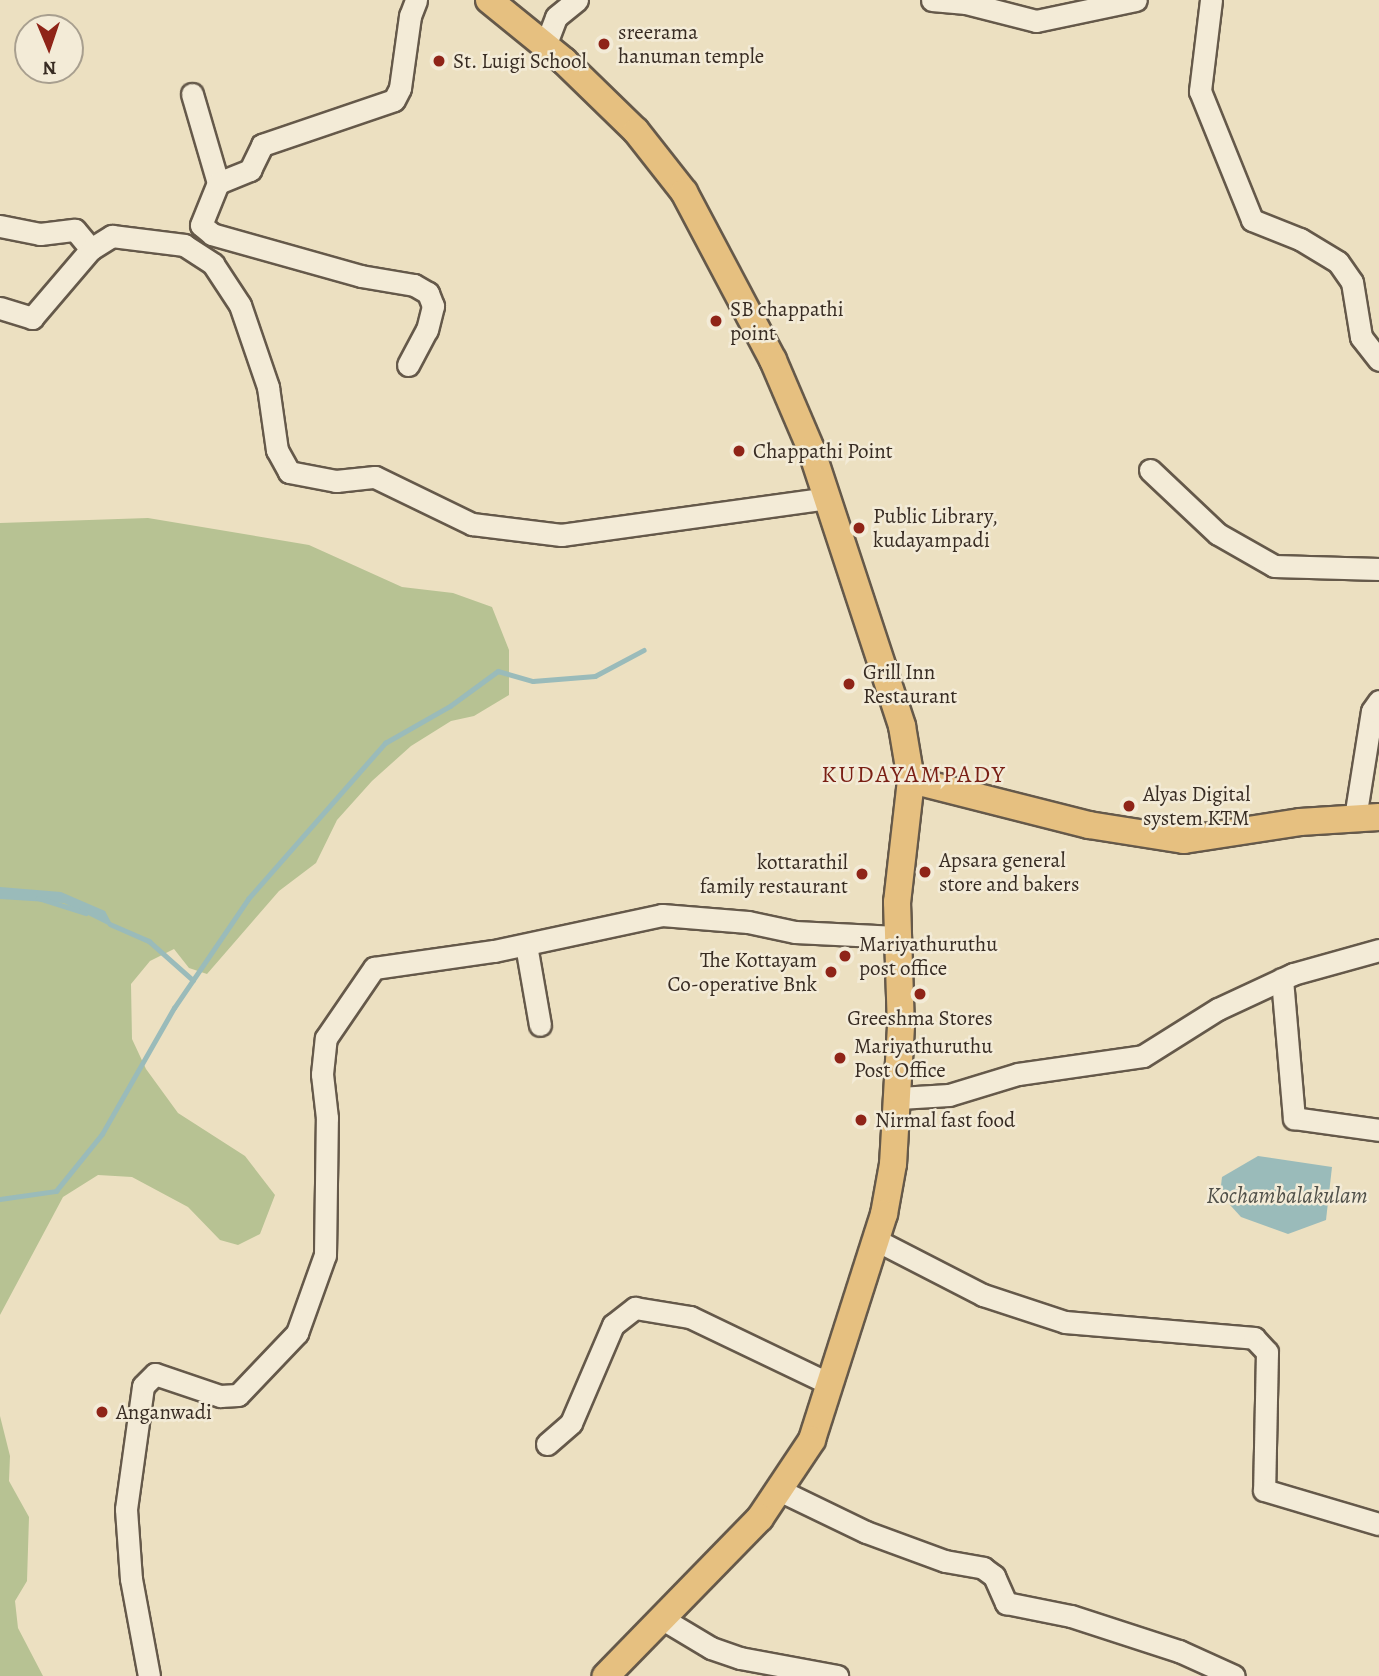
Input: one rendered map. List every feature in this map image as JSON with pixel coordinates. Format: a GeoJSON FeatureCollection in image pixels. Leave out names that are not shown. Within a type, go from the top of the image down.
{"type":"FeatureCollection","features":[{"type":"Feature","properties":{"kind":"main road"},"geometry":{"type":"LineString","coordinates":[[489,0],[545,46],[636,131],[684,192],[774,360],[827,498],[902,726],[911,780],[901,833],[897,937],[899,1098],[890,1177],[874,1239],[812,1440],[781,1491],[606,1676]]}},
{"type":"Feature","properties":{"kind":"main road"},"geometry":{"type":"LineString","coordinates":[[911,780],[1089,825],[1184,840],[1367,817]]}},
{"type":"Feature","properties":{"kind":"street"},"geometry":{"type":"LineString","coordinates":[[218,183],[250,170],[262,145],[394,100],[400,88],[410,16],[416,0]]}},
{"type":"Feature","properties":{"kind":"street"},"geometry":{"type":"LineString","coordinates":[[545,46],[556,18],[577,0]]}},
{"type":"Feature","properties":{"kind":"street"},"geometry":{"type":"LineString","coordinates":[[932,0],[966,3],[1036,21],[1136,0]]}},
{"type":"Feature","properties":{"kind":"street"},"geometry":{"type":"LineString","coordinates":[[1211,0],[1200,91],[1252,220],[1300,239],[1338,262],[1352,282],[1361,337],[1379,360]]}},
{"type":"Feature","properties":{"kind":"street"},"geometry":{"type":"LineString","coordinates":[[184,245],[201,225],[218,183],[192,94]]}},
{"type":"Feature","properties":{"kind":"street"},"geometry":{"type":"LineString","coordinates":[[201,225],[212,234],[360,276],[414,285],[428,293],[433,306],[427,330],[408,365]]}},
{"type":"Feature","properties":{"kind":"street"},"geometry":{"type":"LineString","coordinates":[[0,226],[40,234],[75,230],[91,249]]}},
{"type":"Feature","properties":{"kind":"street"},"geometry":{"type":"LineString","coordinates":[[0,308],[32,318],[91,249],[112,236],[184,245],[213,264],[240,305],[268,387],[278,450],[289,472],[336,481],[375,477],[472,524],[561,535],[827,498]]}},
{"type":"Feature","properties":{"kind":"street"},"geometry":{"type":"LineString","coordinates":[[1150,470],[1217,534],[1274,566],[1379,569]]}},
{"type":"Feature","properties":{"kind":"street"},"geometry":{"type":"LineString","coordinates":[[1367,817],[1372,711],[1379,701]]}},
{"type":"Feature","properties":{"kind":"street"},"geometry":{"type":"LineString","coordinates":[[149,1676],[131,1579],[126,1509],[143,1386],[155,1374],[220,1396],[238,1395],[297,1333],[325,1255],[327,1118],[322,1074],[326,1038],[362,980],[374,968],[526,945],[662,915],[748,922],[795,932],[897,937]]}},
{"type":"Feature","properties":{"kind":"street"},"geometry":{"type":"LineString","coordinates":[[526,945],[540,1025]]}},
{"type":"Feature","properties":{"kind":"street"},"geometry":{"type":"LineString","coordinates":[[899,1098],[949,1095],[1018,1074],[1143,1056],[1218,1010],[1282,979],[1379,950]]}},
{"type":"Feature","properties":{"kind":"street"},"geometry":{"type":"LineString","coordinates":[[1282,979],[1294,1118],[1379,1130]]}},
{"type":"Feature","properties":{"kind":"street"},"geometry":{"type":"LineString","coordinates":[[874,1239],[983,1295],[1065,1322],[1254,1338],[1267,1352],[1264,1490],[1379,1524]]}},
{"type":"Feature","properties":{"kind":"street"},"geometry":{"type":"LineString","coordinates":[[547,1444],[570,1423],[613,1325],[635,1308],[690,1317],[828,1383]]}},
{"type":"Feature","properties":{"kind":"street"},"geometry":{"type":"LineString","coordinates":[[781,1491],[866,1532],[945,1561],[983,1568],[994,1576],[1006,1603],[1071,1616],[1179,1651],[1234,1676]]}},
{"type":"Feature","properties":{"kind":"street"},"geometry":{"type":"LineString","coordinates":[[661,1618],[711,1648],[740,1658],[837,1676]]}},
{"type":"Feature","properties":{"kind":"green space"},"geometry":{"type":"Polygon","coordinates":[[[148,518],[309,545],[402,587],[453,593],[492,607],[509,650],[509,695],[474,716],[451,721],[411,746],[372,781],[337,820],[316,863],[279,891],[207,974],[189,968],[174,949],[150,961],[131,984],[132,1039],[146,1069],[178,1113],[245,1156],[275,1195],[260,1234],[238,1245],[220,1240],[188,1207],[132,1177],[98,1175],[63,1197],[0,1315],[0,523],[148,518]]]}},
{"type":"Feature","properties":{"kind":"green space"},"geometry":{"type":"Polygon","coordinates":[[[0,1416],[10,1456],[9,1481],[29,1517],[27,1581],[15,1601],[18,1628],[43,1676],[0,1676],[0,1416]]]}},
{"type":"Feature","properties":{"kind":"water"},"geometry":{"type":"Polygon","coordinates":[[[0,887],[61,892],[105,911],[114,928],[64,903],[0,899],[0,887]]]}},
{"type":"Feature","properties":{"kind":"water","name":"Kochambalakulam"},"geometry":{"type":"Polygon","coordinates":[[[1258,1156],[1332,1167],[1326,1220],[1288,1234],[1241,1217],[1220,1194],[1222,1177],[1258,1156]]]}},
{"type":"Feature","properties":{"kind":"waterway"},"geometry":{"type":"LineString","coordinates":[[0,1199],[56,1191],[102,1134],[174,1008],[248,899],[385,743],[450,706],[498,671],[533,681],[595,676],[644,650]]}},
{"type":"Feature","properties":{"kind":"waterway"},"geometry":{"type":"LineString","coordinates":[[38,898],[86,913]]}},
{"type":"Feature","properties":{"kind":"waterway"},"geometry":{"type":"LineString","coordinates":[[110,924],[149,941],[193,980]]}},
{"type":"Feature","properties":{"kind":"place","name":"sreerama hanuman temple"},"geometry":{"type":"Point","coordinates":[604,44]}},
{"type":"Feature","properties":{"kind":"place","name":"St. Luigi School"},"geometry":{"type":"Point","coordinates":[439,61]}},
{"type":"Feature","properties":{"kind":"place","name":"SB chappathi point"},"geometry":{"type":"Point","coordinates":[716,321]}},
{"type":"Feature","properties":{"kind":"place","name":"Chappathi Point"},"geometry":{"type":"Point","coordinates":[739,451]}},
{"type":"Feature","properties":{"kind":"place","name":"Public Library, kudayampadi"},"geometry":{"type":"Point","coordinates":[859,528]}},
{"type":"Feature","properties":{"kind":"place","name":"Grill Inn Restaurant"},"geometry":{"type":"Point","coordinates":[849,684]}},
{"type":"Feature","properties":{"kind":"place","name":"Alyas Digital system KTM"},"geometry":{"type":"Point","coordinates":[1129,806]}},
{"type":"Feature","properties":{"kind":"place","name":"Apsara general store and bakers"},"geometry":{"type":"Point","coordinates":[925,872]}},
{"type":"Feature","properties":{"kind":"place","name":"kottarathil family restaurant"},"geometry":{"type":"Point","coordinates":[862,874]}},
{"type":"Feature","properties":{"kind":"place","name":"Mariyathuruthu post office"},"geometry":{"type":"Point","coordinates":[845,956]}},
{"type":"Feature","properties":{"kind":"place","name":"The Kottayam Co-operative Bnk"},"geometry":{"type":"Point","coordinates":[831,972]}},
{"type":"Feature","properties":{"kind":"place","name":"Greeshma Stores"},"geometry":{"type":"Point","coordinates":[920,994]}},
{"type":"Feature","properties":{"kind":"place","name":"Mariyathuruthu Post Office"},"geometry":{"type":"Point","coordinates":[840,1058]}},
{"type":"Feature","properties":{"kind":"place","name":"Nirmal fast food"},"geometry":{"type":"Point","coordinates":[861,1120]}},
{"type":"Feature","properties":{"kind":"place","name":"Anganwadi"},"geometry":{"type":"Point","coordinates":[102,1412]}},
{"type":"Feature","properties":{"kind":"district","name":"KUDAYAMPADY"},"geometry":{"type":"Point","coordinates":[914,775]}}]}
